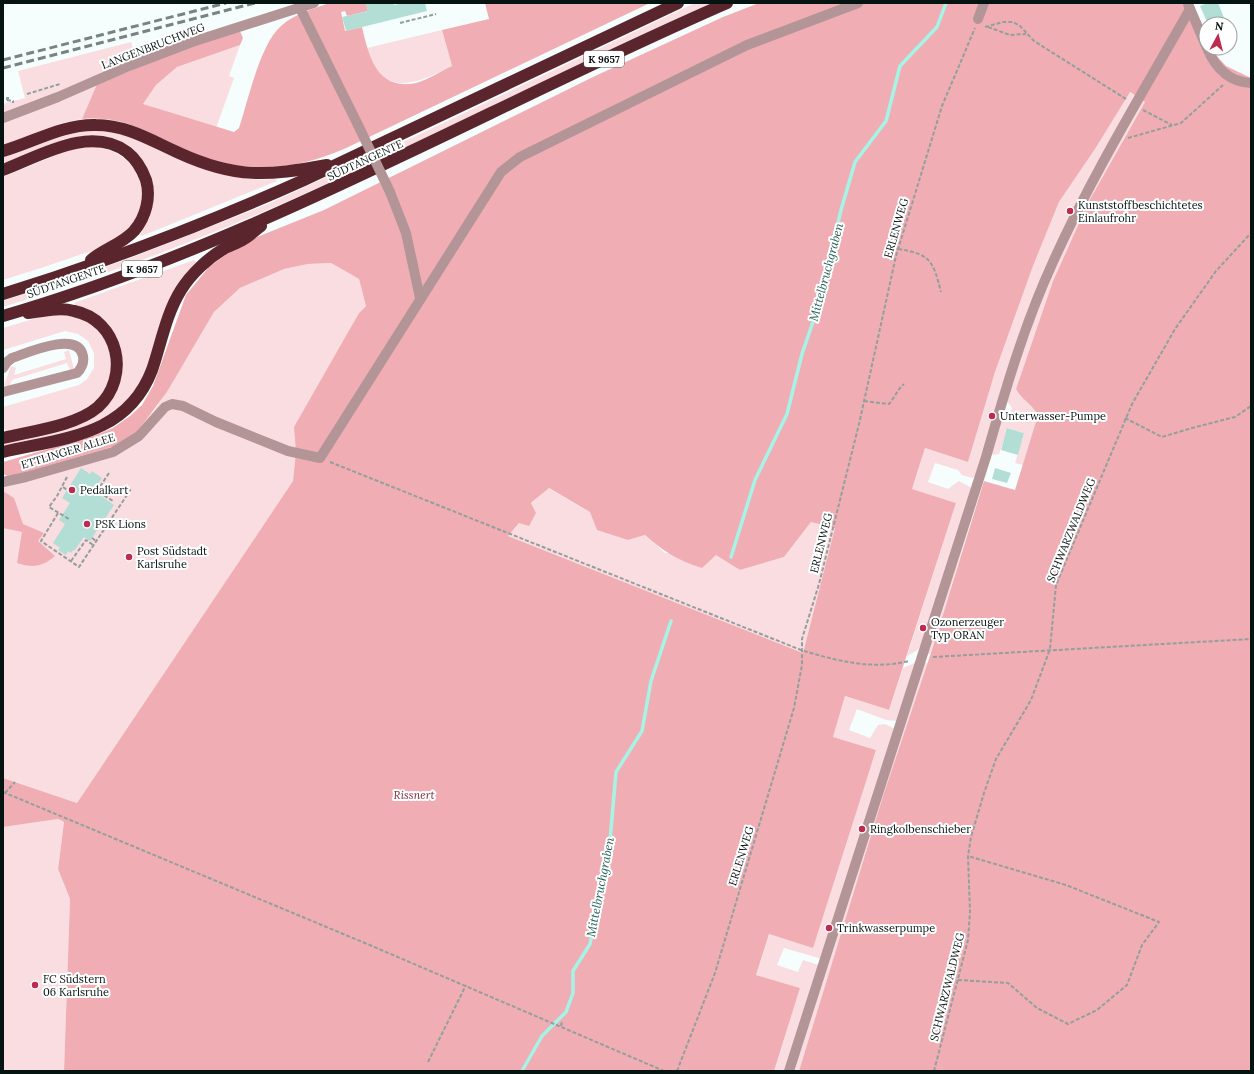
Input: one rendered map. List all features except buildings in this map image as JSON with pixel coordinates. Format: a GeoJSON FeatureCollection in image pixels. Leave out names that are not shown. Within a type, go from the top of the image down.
{"type":"FeatureCollection","features":[{"type":"Feature","properties":{"kind":"highway","name":"SÜDTANGENTE"},"geometry":{"type":"LineString","coordinates":[[3,294],[82,268],[227,214],[342,162],[678,3]]}},
{"type":"Feature","properties":{"kind":"highway","name":"SÜDTANGENTE"},"geometry":{"type":"LineString","coordinates":[[5,315],[127,274],[273,216],[399,159],[617,53],[727,3]]}},
{"type":"Feature","properties":{"kind":"highway"},"geometry":{"type":"LineString","coordinates":[[3,151],[66,128],[96,125],[114,126],[135,132],[204,164],[230,172],[277,174],[342,162]]}},
{"type":"Feature","properties":{"kind":"highway"},"geometry":{"type":"LineString","coordinates":[[3,170],[68,145],[95,140],[112,144],[132,156],[139,165],[148,187],[148,201],[142,218],[133,232],[123,241],[98,255],[82,268]]}},
{"type":"Feature","properties":{"kind":"highway"},"geometry":{"type":"LineString","coordinates":[[3,452],[95,430],[122,415],[133,404],[146,383],[172,308],[181,290],[207,261],[225,248],[244,239],[273,216]]}},
{"type":"Feature","properties":{"kind":"highway"},"geometry":{"type":"LineString","coordinates":[[3,438],[55,426],[90,413],[108,397],[114,383],[117,366],[116,351],[110,337],[99,324],[86,315],[74,310],[61,310],[5,315]]}},
{"type":"Feature","properties":{"kind":"lane","name":"LANGENBRUCHWEG"},"geometry":{"type":"LineString","coordinates":[[3,118],[171,50],[314,3]]}},
{"type":"Feature","properties":{"kind":"lane"},"geometry":{"type":"LineString","coordinates":[[320,458],[501,172],[520,157],[747,45],[858,3]]}},
{"type":"Feature","properties":{"kind":"lane"},"geometry":{"type":"LineString","coordinates":[[978,18],[984,3]]}},
{"type":"Feature","properties":{"kind":"lane"},"geometry":{"type":"LineString","coordinates":[[1188,6],[1198,29]]}},
{"type":"Feature","properties":{"kind":"lane"},"geometry":{"type":"LineString","coordinates":[[789,1071],[920,658],[986,457],[1013,365],[1036,303],[1052,263],[1078,210],[1136,106],[1188,6]]}},
{"type":"Feature","properties":{"kind":"lane"},"geometry":{"type":"LineString","coordinates":[[300,8],[390,192],[406,233],[420,298]]}},
{"type":"Feature","properties":{"kind":"lane"},"geometry":{"type":"LineString","coordinates":[[1211,56],[1228,77],[1236,81],[1251,83]]}},
{"type":"Feature","properties":{"kind":"lane"},"geometry":{"type":"LineString","coordinates":[[3,368],[12,358],[66,343],[76,345],[80,348],[84,358],[81,369],[77,373],[3,392]]}},
{"type":"Feature","properties":{"kind":"lane","name":"ETTLINGER ALLEE"},"geometry":{"type":"LineString","coordinates":[[3,482],[66,466],[122,447],[139,436],[165,407],[172,404],[183,406],[216,422],[288,451],[320,458]]}},
{"type":"Feature","properties":{"kind":"path"},"geometry":{"type":"LineString","coordinates":[[400,23],[436,14]]}},
{"type":"Feature","properties":{"kind":"path","name":"ERLENWEG"},"geometry":{"type":"LineString","coordinates":[[677,1071],[715,973],[792,716],[802,664],[801,650],[864,401],[898,249],[942,106],[978,18]]}},
{"type":"Feature","properties":{"kind":"path"},"geometry":{"type":"LineString","coordinates":[[974,30],[1003,22],[1013,22],[1020,26],[1034,41],[1136,106],[1172,125]]}},
{"type":"Feature","properties":{"kind":"path"},"geometry":{"type":"LineString","coordinates":[[987,27],[1010,35],[1027,34]]}},
{"type":"Feature","properties":{"kind":"path"},"geometry":{"type":"LineString","coordinates":[[1116,142],[1181,122],[1222,87],[1228,77]]}},
{"type":"Feature","properties":{"kind":"path"},"geometry":{"type":"LineString","coordinates":[[7,100],[7,98],[10,98]]}},
{"type":"Feature","properties":{"kind":"path","name":"SCHWARZWALDWEG"},"geometry":{"type":"LineString","coordinates":[[934,1071],[968,940],[970,911],[968,856],[971,837],[996,759],[1031,700],[1050,649],[1056,585],[1125,418],[1175,329],[1216,271],[1251,233]]}},
{"type":"Feature","properties":{"kind":"path"},"geometry":{"type":"LineString","coordinates":[[898,249],[916,252],[930,260],[937,274],[941,292]]}},
{"type":"Feature","properties":{"kind":"path"},"geometry":{"type":"LineString","coordinates":[[864,401],[889,404],[894,398],[897,390],[904,384]]}},
{"type":"Feature","properties":{"kind":"path"},"geometry":{"type":"LineString","coordinates":[[1125,418],[1162,437],[1235,417],[1251,406]]}},
{"type":"Feature","properties":{"kind":"path"},"geometry":{"type":"LineString","coordinates":[[320,458],[801,650],[832,660],[853,664],[892,665],[920,658],[1251,638]]}},
{"type":"Feature","properties":{"kind":"path"},"geometry":{"type":"LineString","coordinates":[[66,466],[68,474],[63,487],[49,507],[69,519]]}},
{"type":"Feature","properties":{"kind":"path"},"geometry":{"type":"LineString","coordinates":[[109,473],[97,491],[113,501]]}},
{"type":"Feature","properties":{"kind":"path"},"geometry":{"type":"LineString","coordinates":[[63,487],[67,490]]}},
{"type":"Feature","properties":{"kind":"path"},"geometry":{"type":"LineString","coordinates":[[58,513],[41,540],[79,567],[131,489]]}},
{"type":"Feature","properties":{"kind":"path"},"geometry":{"type":"LineString","coordinates":[[92,538],[96,541]]}},
{"type":"Feature","properties":{"kind":"path"},"geometry":{"type":"LineString","coordinates":[[71,561],[86,540],[94,545]]}},
{"type":"Feature","properties":{"kind":"path"},"geometry":{"type":"LineString","coordinates":[[14,782],[4,792],[466,985],[664,1071]]}},
{"type":"Feature","properties":{"kind":"path"},"geometry":{"type":"LineString","coordinates":[[958,980],[1008,983],[1037,1008],[1068,1024],[1097,1010],[1127,985],[1142,945],[1159,922],[1066,885],[968,856]]}},
{"type":"Feature","properties":{"kind":"path"},"geometry":{"type":"LineString","coordinates":[[428,1062],[466,985]]}},
{"type":"Feature","properties":{"kind":"path"},"geometry":{"type":"LineString","coordinates":[[547,1020],[552,1017]]}},
{"type":"Feature","properties":{"kind":"path"},"geometry":{"type":"LineString","coordinates":[[561,1026],[562,1021]]}},
{"type":"Feature","properties":{"kind":"shaded area"},"geometry":{"type":"Polygon","coordinates":[[[695,3],[711,3],[334,181],[211,233],[142,260],[3,307],[3,301],[128,259],[268,204],[397,145],[695,3]]]}},
{"type":"Feature","properties":{"kind":"shaded area"},"geometry":{"type":"Polygon","coordinates":[[[442,30],[452,66],[423,79],[402,83],[382,77],[374,68],[367,48],[442,30]]]}},
{"type":"Feature","properties":{"kind":"shaded area"},"geometry":{"type":"Polygon","coordinates":[[[131,42],[137,63],[3,116],[3,104],[25,98],[18,71],[131,42]]]}},
{"type":"Feature","properties":{"kind":"shaded area"},"geometry":{"type":"Polygon","coordinates":[[[240,45],[229,76],[234,78],[216,128],[143,104],[156,85],[177,67],[240,45]]]}},
{"type":"Feature","properties":{"kind":"shaded area"},"geometry":{"type":"Polygon","coordinates":[[[97,84],[82,119],[59,124],[3,147],[3,121],[97,84]]]}},
{"type":"Feature","properties":{"kind":"shaded area"},"geometry":{"type":"Polygon","coordinates":[[[1129,92],[1137,97],[1072,215],[976,476],[972,478],[962,475],[958,470],[935,463],[928,482],[948,489],[959,481],[972,488],[921,646],[907,656],[956,503],[912,489],[925,448],[968,462],[995,372],[1033,266],[1059,202],[1095,149],[1129,92]]]}},
{"type":"Feature","properties":{"kind":"shaded area"},"geometry":{"type":"Polygon","coordinates":[[[1143,100],[1145,102],[1089,201],[1053,281],[1016,389],[1038,415],[1023,465],[1015,463],[1024,433],[1008,428],[999,454],[991,455],[1002,417],[1010,414],[1012,408],[1007,401],[1007,397],[1046,285],[1084,204],[1143,100]]]}},
{"type":"Feature","properties":{"kind":"shaded area"},"geometry":{"type":"Polygon","coordinates":[[[99,129],[126,135],[181,159],[217,172],[236,177],[275,179],[277,181],[142,236],[140,235],[150,216],[153,197],[114,139],[103,136],[83,136],[3,164],[3,157],[63,134],[99,129]]]}},
{"type":"Feature","properties":{"kind":"shaded area"},"geometry":{"type":"Polygon","coordinates":[[[90,146],[106,149],[119,155],[130,164],[138,177],[141,187],[142,197],[138,215],[126,231],[104,247],[3,280],[3,177],[71,149],[90,146]]]}},
{"type":"Feature","properties":{"kind":"shaded area"},"geometry":{"type":"Polygon","coordinates":[[[194,260],[196,262],[138,387],[121,409],[113,416],[97,425],[71,433],[3,448],[3,443],[97,414],[120,350],[74,303],[194,260]]]}},
{"type":"Feature","properties":{"kind":"shaded area","name":"Post Südstadt Karlsruhe"},"geometry":{"type":"Polygon","coordinates":[[[331,263],[359,279],[366,306],[359,313],[325,375],[296,451],[293,481],[77,803],[3,778],[3,483],[153,412],[167,392],[214,312],[240,288],[284,269],[308,264],[331,263]]]}},
{"type":"Feature","properties":{"kind":"shaded area"},"geometry":{"type":"Polygon","coordinates":[[[67,315],[81,318],[90,322],[96,327],[109,347],[113,362],[111,378],[100,397],[85,410],[52,422],[6,432],[5,429],[3,429],[3,407],[79,385],[87,379],[94,368],[94,353],[88,341],[78,334],[65,331],[3,350],[3,328],[40,317],[67,315]]]}},
{"type":"Feature","properties":{"kind":"shaded area"},"geometry":{"type":"Polygon","coordinates":[[[69,350],[74,369],[70,370],[67,363],[12,380],[9,387],[4,385],[11,366],[16,368],[14,375],[66,359],[64,352],[69,350]]]}},
{"type":"Feature","properties":{"kind":"shaded area"},"geometry":{"type":"Polygon","coordinates":[[[989,461],[931,654],[925,654],[989,461]]]}},
{"type":"Feature","properties":{"kind":"shaded area"},"geometry":{"type":"Polygon","coordinates":[[[548,488],[590,512],[628,540],[645,535],[665,553],[716,554],[740,570],[784,557],[811,522],[836,528],[803,653],[508,536],[519,523],[531,504],[548,488]]]}},
{"type":"Feature","properties":{"kind":"shaded area"},"geometry":{"type":"Polygon","coordinates":[[[917,662],[898,721],[886,720],[857,709],[849,730],[870,738],[878,725],[885,724],[895,729],[822,959],[784,948],[777,965],[798,972],[803,960],[819,965],[786,1071],[774,1071],[800,988],[756,975],[769,934],[812,947],[876,750],[833,737],[845,696],[889,710],[903,668],[917,662]]]}},
{"type":"Feature","properties":{"kind":"shaded area"},"geometry":{"type":"Polygon","coordinates":[[[923,662],[928,663],[883,796],[799,1071],[791,1071],[923,662]]]}},
{"type":"Feature","properties":{"kind":"shaded area","name":"FC Südstern 06 Karlsruhe"},"geometry":{"type":"Polygon","coordinates":[[[58,819],[64,822],[58,869],[70,899],[64,1071],[3,1071],[3,827],[58,819]]]}},
{"type":"Feature","properties":{"kind":"green space"},"geometry":{"type":"Polygon","coordinates":[[[329,3],[366,3],[368,11],[347,16],[345,11],[341,12],[345,31],[362,27],[368,50],[377,69],[384,77],[392,82],[403,84],[421,82],[452,66],[442,30],[489,19],[485,3],[650,3],[344,149],[301,163],[260,167],[240,166],[219,162],[198,155],[131,125],[109,120],[82,119],[97,84],[192,46],[240,31],[243,38],[240,45],[177,67],[156,85],[143,104],[234,132],[239,128],[261,59],[274,34],[281,26],[292,18],[329,3]]]}},
{"type":"Feature","properties":{"kind":"green space","name":"Rissnert"},"geometry":{"type":"Polygon","coordinates":[[[759,3],[1183,3],[1198,36],[1198,56],[1217,56],[1226,66],[1251,78],[1251,1071],[799,1071],[883,796],[932,650],[984,481],[1015,490],[1038,415],[1016,389],[1053,281],[1089,201],[1145,102],[1130,92],[1095,149],[1059,202],[1033,266],[995,372],[968,462],[925,448],[912,489],[956,503],[889,710],[845,696],[833,737],[876,750],[813,948],[769,934],[756,975],[800,988],[774,1071],[64,1071],[70,899],[58,869],[64,822],[58,819],[3,827],[3,778],[77,803],[293,481],[296,451],[294,427],[359,313],[366,306],[359,279],[331,263],[308,264],[284,269],[240,288],[214,312],[167,392],[136,433],[118,445],[10,477],[3,474],[3,462],[96,435],[113,428],[142,405],[153,386],[186,295],[209,267],[240,244],[324,210],[593,77],[723,17],[759,3]],[[549,488],[531,503],[536,513],[529,526],[519,523],[508,536],[803,653],[835,528],[811,522],[784,557],[740,570],[716,555],[702,568],[672,555],[645,535],[628,540],[597,530],[590,512],[549,488]]]}},
{"type":"Feature","properties":{"kind":"green space"},"geometry":{"type":"Polygon","coordinates":[[[3,491],[14,498],[23,524],[44,533],[38,541],[55,556],[50,560],[37,566],[28,566],[17,563],[22,532],[3,528],[3,491]]]}},
{"type":"Feature","properties":{"kind":"waterway","name":"Mittelbruchgraben"},"geometry":{"type":"LineString","coordinates":[[731,557],[755,480],[787,414],[802,354],[818,307],[841,210],[855,162],[886,121],[900,66],[937,27],[946,3]]}},
{"type":"Feature","properties":{"kind":"waterway","name":"Mittelbruchgraben"},"geometry":{"type":"LineString","coordinates":[[522,1071],[542,1036],[566,1012],[573,993],[573,971],[590,944],[609,852],[616,772],[642,731],[651,681],[671,621]]}},
{"type":"Feature","properties":{"kind":"railway"},"geometry":{"type":"LineString","coordinates":[[3,60],[226,3]]}},
{"type":"Feature","properties":{"kind":"railway"},"geometry":{"type":"LineString","coordinates":[[3,68],[255,3]]}},
{"type":"Feature","properties":{"kind":"place","name":"Kunststoffbeschichtetes Einlaufrohr"},"geometry":{"type":"Point","coordinates":[1070,211]}},
{"type":"Feature","properties":{"kind":"place","name":"Unterwasser-Pumpe"},"geometry":{"type":"Point","coordinates":[992,416]}},
{"type":"Feature","properties":{"kind":"place","name":"Pedalkart"},"geometry":{"type":"Point","coordinates":[72,490]}},
{"type":"Feature","properties":{"kind":"place","name":"PSK Lions"},"geometry":{"type":"Point","coordinates":[87,524]}},
{"type":"Feature","properties":{"kind":"place","name":"Post Südstadt Karlsruhe"},"geometry":{"type":"Point","coordinates":[129,557]}},
{"type":"Feature","properties":{"kind":"place","name":"Ozonerzeuger Typ ORAN"},"geometry":{"type":"Point","coordinates":[923,628]}},
{"type":"Feature","properties":{"kind":"place","name":"Ringkolbenschieber"},"geometry":{"type":"Point","coordinates":[862,829]}},
{"type":"Feature","properties":{"kind":"place","name":"Trinkwasserpumpe"},"geometry":{"type":"Point","coordinates":[829,928]}},
{"type":"Feature","properties":{"kind":"place","name":"FC Südstern 06 Karlsruhe"},"geometry":{"type":"Point","coordinates":[35,985]}}]}
